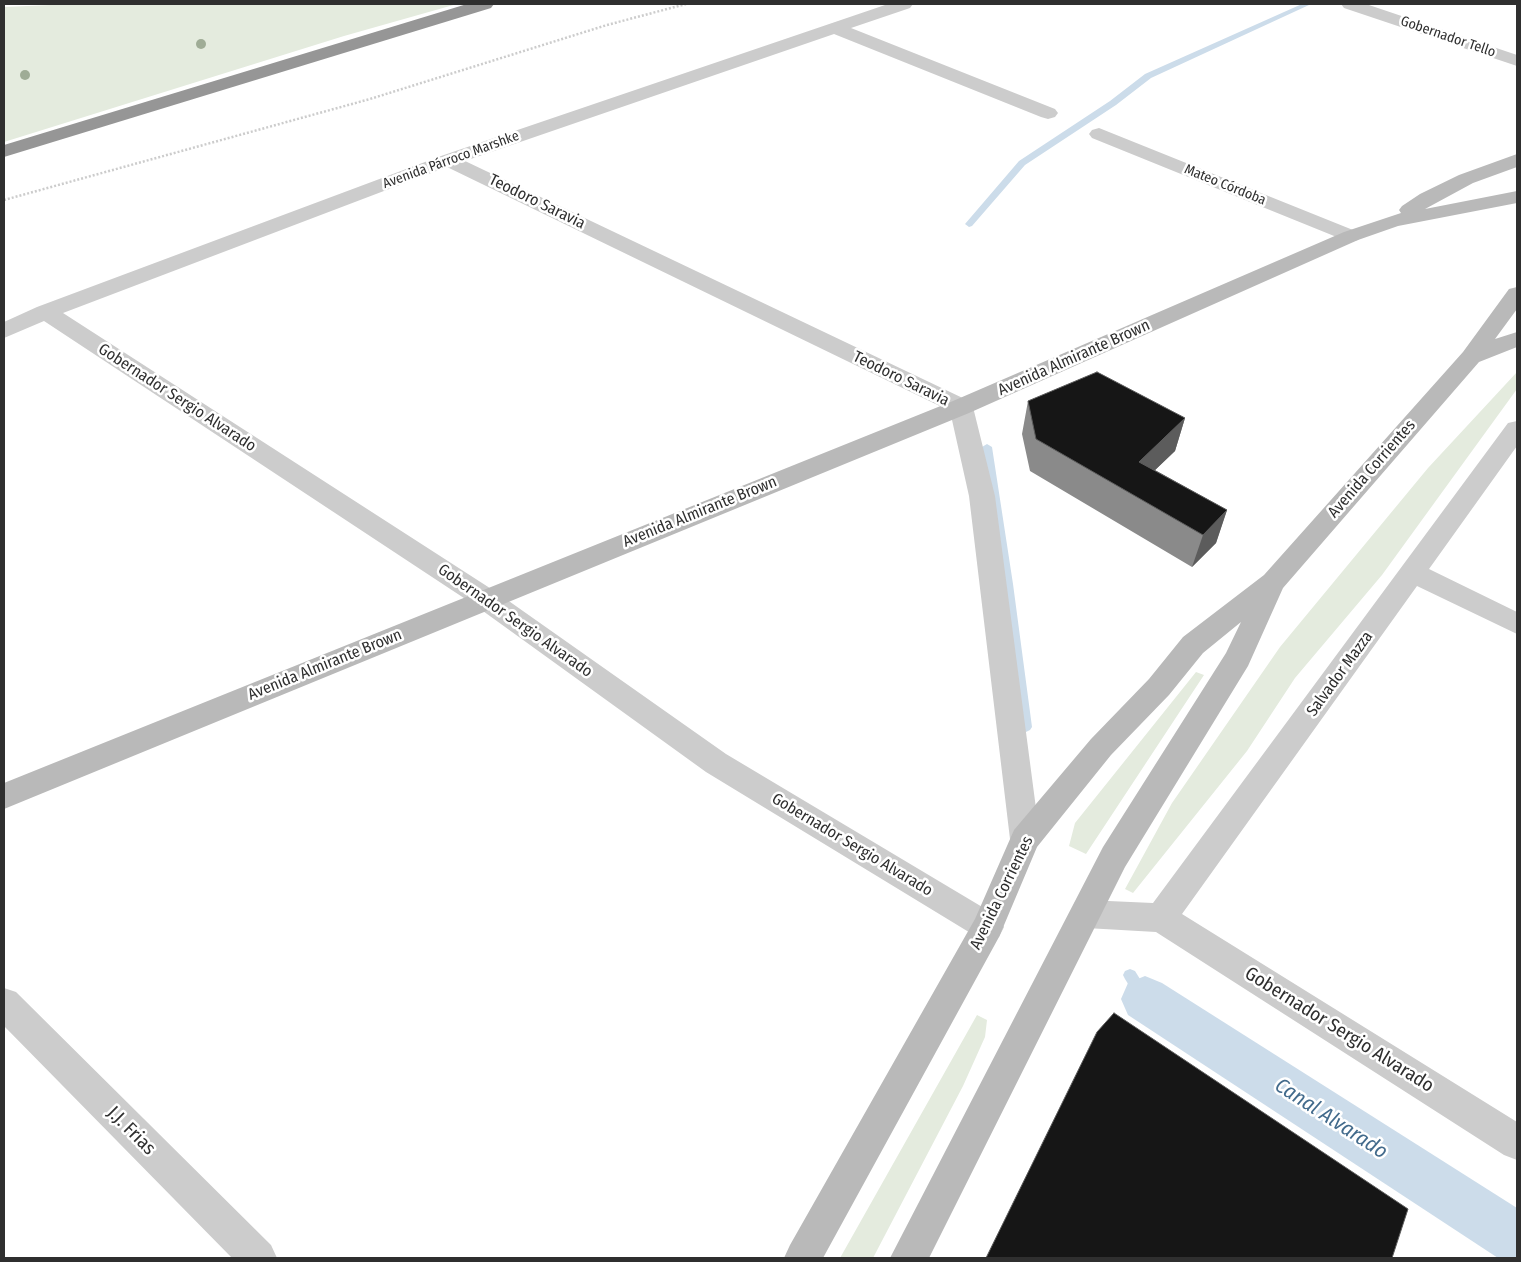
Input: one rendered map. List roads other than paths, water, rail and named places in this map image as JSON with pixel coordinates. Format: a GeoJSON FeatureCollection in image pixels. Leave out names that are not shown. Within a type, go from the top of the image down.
{"type":"FeatureCollection","features":[{"type":"Feature","properties":{"kind":"highway"},"geometry":{"type":"LineString","coordinates":[[4,151],[484,4]]}},
{"type":"Feature","properties":{"kind":"street","name":"Avenida Párroco Marshke"},"geometry":{"type":"LineString","coordinates":[[4,331],[45,312],[448,160],[904,4]]}},
{"type":"Feature","properties":{"kind":"street","name":"Gobernador Tello"},"geometry":{"type":"LineString","coordinates":[[1350,4],[1517,61]]}},
{"type":"Feature","properties":{"kind":"street"},"geometry":{"type":"LineString","coordinates":[[835,28],[1048,113]]}},
{"type":"Feature","properties":{"kind":"street","name":"Mateo Córdoba"},"geometry":{"type":"LineString","coordinates":[[1099,134],[1351,236]]}},
{"type":"Feature","properties":{"kind":"street","name":"Teodoro Saravia"},"geometry":{"type":"LineString","coordinates":[[448,160],[961,407],[982,496],[1025,839]]}},
{"type":"Feature","properties":{"kind":"street"},"geometry":{"type":"LineString","coordinates":[[1393,221],[1427,198],[1500,165],[1517,160]]}},
{"type":"Feature","properties":{"kind":"street"},"geometry":{"type":"LineString","coordinates":[[1393,221],[1517,197]]}},
{"type":"Feature","properties":{"kind":"street","name":"Avenida Almirante Brown"},"geometry":{"type":"LineString","coordinates":[[4,796],[961,407],[1351,236],[1393,221]]}},
{"type":"Feature","properties":{"kind":"street","name":"Avenida Corrientes"},"geometry":{"type":"LineString","coordinates":[[803,1258],[988,927],[1025,839],[1101,747],[1159,687],[1193,645],[1273,582],[1471,357],[1498,317],[1517,294]]}},
{"type":"Feature","properties":{"kind":"street","name":"Gobernador Sergio Alvarado"},"geometry":{"type":"LineString","coordinates":[[45,312],[486,599],[716,763],[988,927]]}},
{"type":"Feature","properties":{"kind":"street","name":"Avenida Corrientes"},"geometry":{"type":"LineString","coordinates":[[1471,357],[1517,338]]}},
{"type":"Feature","properties":{"kind":"street","name":"Salvador Mazza"},"geometry":{"type":"LineString","coordinates":[[1161,918],[1517,429]]}},
{"type":"Feature","properties":{"kind":"street"},"geometry":{"type":"LineString","coordinates":[[1414,573],[1517,624]]}},
{"type":"Feature","properties":{"kind":"street","name":"Avenida Corrientes"},"geometry":{"type":"LineString","coordinates":[[909,1258],[1114,857],[1238,658],[1273,582]]}},
{"type":"Feature","properties":{"kind":"street"},"geometry":{"type":"LineString","coordinates":[[1086,914],[1161,918]]}},
{"type":"Feature","properties":{"kind":"street","name":"Gobernador Sergio Alvarado"},"geometry":{"type":"LineString","coordinates":[[1161,918],[1517,1142]]}},
{"type":"Feature","properties":{"kind":"street","name":"J.J. Frias"},"geometry":{"type":"LineString","coordinates":[[4,1003],[258,1258]]}},
{"type":"Feature","properties":{"kind":"waterway"},"geometry":{"type":"LineString","coordinates":[[969,224],[1022,163],[1113,103],[1148,76],[1305,5]]}},
{"type":"Feature","properties":{"kind":"waterway"},"geometry":{"type":"LineString","coordinates":[[987,447],[1008,584],[1026,727]]}},
{"type":"Feature","properties":{"kind":"waterway"},"geometry":{"type":"LineString","coordinates":[[1130,975],[1145,999]]}},
{"type":"Feature","properties":{"kind":"waterway","name":"Canal Alvarado"},"geometry":{"type":"LineString","coordinates":[[1145,999],[1517,1239]]}}]}
